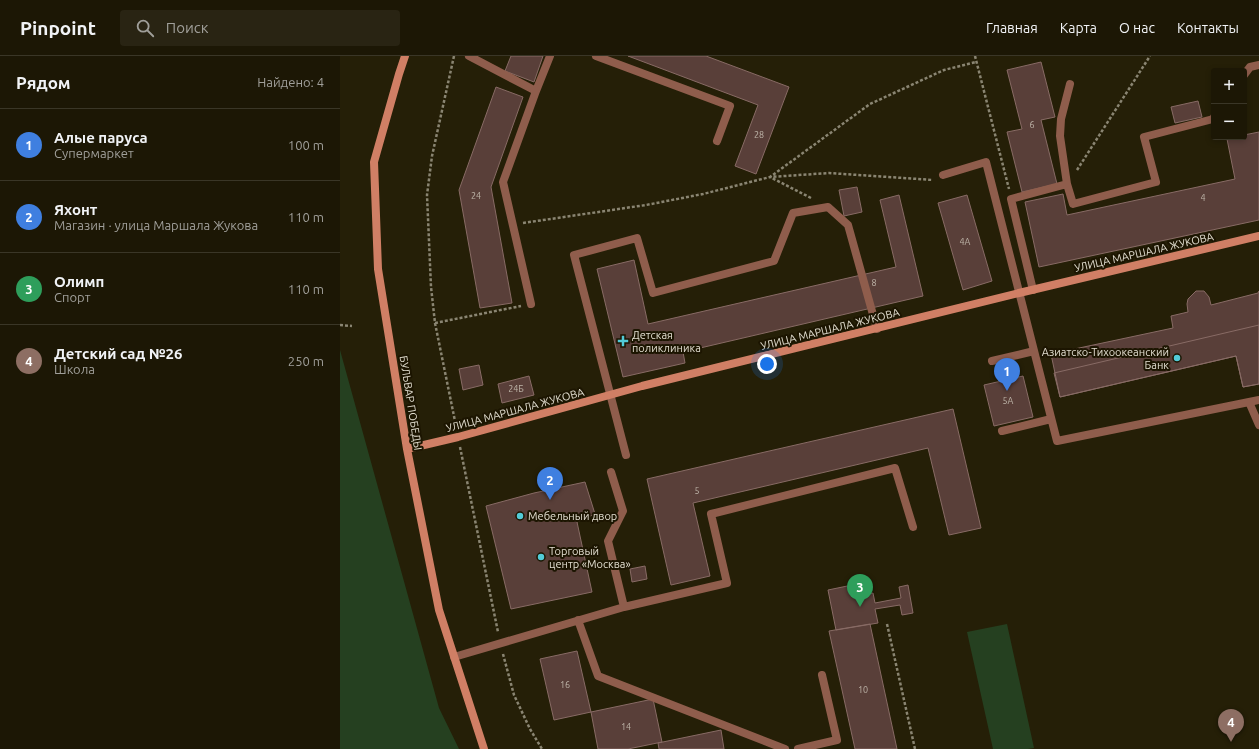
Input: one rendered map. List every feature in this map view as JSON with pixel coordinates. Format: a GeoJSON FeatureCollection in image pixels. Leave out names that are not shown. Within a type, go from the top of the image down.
{"type":"FeatureCollection","features":[{"type":"Feature","properties":{"kind":"street","name":"БУЛЬВАР ПОБЕДЫ"},"geometry":{"type":"LineString","coordinates":[[405,56],[374,162],[378,269],[407,449],[439,610],[484,749]]}},
{"type":"Feature","properties":{"kind":"street","name":"УЛИЦА МАРШАЛА ЖУКОВА"},"geometry":{"type":"LineString","coordinates":[[407,449],[458,437],[610,395],[1019,293],[1259,236]]}},
{"type":"Feature","properties":{"kind":"lane"},"geometry":{"type":"LineString","coordinates":[[469,56],[536,91]]}},
{"type":"Feature","properties":{"kind":"lane"},"geometry":{"type":"LineString","coordinates":[[531,304],[503,182],[550,56]]}},
{"type":"Feature","properties":{"kind":"lane"},"geometry":{"type":"LineString","coordinates":[[596,56],[730,106],[717,141]]}},
{"type":"Feature","properties":{"kind":"lane"},"geometry":{"type":"LineString","coordinates":[[1247,71],[1250,67],[1259,64]]}},
{"type":"Feature","properties":{"kind":"lane"},"geometry":{"type":"LineString","coordinates":[[1070,84],[1061,119],[1060,136],[1073,204],[1156,182],[1144,137],[1211,120]]}},
{"type":"Feature","properties":{"kind":"lane"},"geometry":{"type":"LineString","coordinates":[[943,175],[986,162],[1057,441],[1259,400]]}},
{"type":"Feature","properties":{"kind":"lane"},"geometry":{"type":"LineString","coordinates":[[1033,290],[1011,199],[1068,184]]}},
{"type":"Feature","properties":{"kind":"lane"},"geometry":{"type":"LineString","coordinates":[[626,455],[574,255],[637,238],[653,293],[774,261],[793,213],[828,207],[848,225],[877,329]]}},
{"type":"Feature","properties":{"kind":"lane"},"geometry":{"type":"LineString","coordinates":[[992,361],[1034,351]]}},
{"type":"Feature","properties":{"kind":"lane"},"geometry":{"type":"LineString","coordinates":[[1250,402],[1259,425]]}},
{"type":"Feature","properties":{"kind":"lane"},"geometry":{"type":"LineString","coordinates":[[1002,431],[1051,419]]}},
{"type":"Feature","properties":{"kind":"lane"},"geometry":{"type":"LineString","coordinates":[[454,657],[624,607],[727,583],[711,514],[895,468],[913,527]]}},
{"type":"Feature","properties":{"kind":"lane"},"geometry":{"type":"LineString","coordinates":[[612,472],[623,511],[608,541],[624,607]]}},
{"type":"Feature","properties":{"kind":"lane"},"geometry":{"type":"LineString","coordinates":[[578,620],[598,676],[785,749]]}},
{"type":"Feature","properties":{"kind":"lane"},"geometry":{"type":"LineString","coordinates":[[798,749],[837,740],[822,676]]}},
{"type":"Feature","properties":{"kind":"path"},"geometry":{"type":"LineString","coordinates":[[454,56],[432,156],[427,195],[431,287],[435,323],[501,643],[514,695],[530,729],[542,749]]}},
{"type":"Feature","properties":{"kind":"path"},"geometry":{"type":"LineString","coordinates":[[975,56],[1011,199]]}},
{"type":"Feature","properties":{"kind":"path"},"geometry":{"type":"LineString","coordinates":[[1068,184],[1150,56]]}},
{"type":"Feature","properties":{"kind":"path"},"geometry":{"type":"LineString","coordinates":[[770,177],[870,104],[944,70],[976,62]]}},
{"type":"Feature","properties":{"kind":"path"},"geometry":{"type":"LineString","coordinates":[[513,224],[646,205],[703,194],[770,177],[830,173],[936,181],[943,175]]}},
{"type":"Feature","properties":{"kind":"path"},"geometry":{"type":"LineString","coordinates":[[770,177],[828,207]]}},
{"type":"Feature","properties":{"kind":"path"},"geometry":{"type":"LineString","coordinates":[[435,323],[531,304]]}},
{"type":"Feature","properties":{"kind":"path"},"geometry":{"type":"LineString","coordinates":[[340,325],[352,326]]}},
{"type":"Feature","properties":{"kind":"path"},"geometry":{"type":"LineString","coordinates":[[886,624],[915,749]]}},
{"type":"Feature","properties":{"kind":"green space"},"geometry":{"type":"Polygon","coordinates":[[[340,350],[439,708],[459,749],[340,749],[340,350]]]}},
{"type":"Feature","properties":{"kind":"green space"},"geometry":{"type":"Polygon","coordinates":[[[1007,624],[1034,748],[993,749],[967,632],[1007,624]]]}},
{"type":"Feature","properties":{"kind":"building"},"geometry":{"type":"Polygon","coordinates":[[[511,56],[543,56],[534,82],[505,71],[511,56]]]}},
{"type":"Feature","properties":{"kind":"building"},"geometry":{"type":"Polygon","coordinates":[[[628,56],[706,56],[789,87],[756,174],[735,166],[758,105],[628,56]]]}},
{"type":"Feature","properties":{"kind":"building"},"geometry":{"type":"Polygon","coordinates":[[[1041,62],[1055,117],[1041,120],[1057,184],[1022,192],[1007,132],[1022,129],[1007,70],[1041,62]]]}},
{"type":"Feature","properties":{"kind":"building"},"geometry":{"type":"Polygon","coordinates":[[[496,87],[523,97],[491,187],[512,303],[480,308],[459,190],[496,87]]]}},
{"type":"Feature","properties":{"kind":"building"},"geometry":{"type":"Polygon","coordinates":[[[1198,101],[1202,117],[1175,123],[1171,107],[1198,101]]]}},
{"type":"Feature","properties":{"kind":"building"},"geometry":{"type":"Polygon","coordinates":[[[1259,132],[1259,220],[1039,267],[1025,202],[1063,194],[1067,215],[1235,179],[1227,140],[1247,140],[1247,134],[1259,132]]]}},
{"type":"Feature","properties":{"kind":"building"},"geometry":{"type":"Polygon","coordinates":[[[857,187],[862,212],[844,216],[839,190],[857,187]]]}},
{"type":"Feature","properties":{"kind":"building"},"geometry":{"type":"Polygon","coordinates":[[[899,195],[923,296],[683,352],[685,363],[623,377],[597,269],[634,260],[648,324],[896,267],[880,200],[899,195]]]}},
{"type":"Feature","properties":{"kind":"building"},"geometry":{"type":"Polygon","coordinates":[[[967,195],[992,281],[963,290],[938,203],[967,195]]]}},
{"type":"Feature","properties":{"kind":"building"},"geometry":{"type":"Polygon","coordinates":[[[1196,291],[1204,291],[1209,297],[1211,305],[1258,293],[1259,291],[1259,384],[1243,387],[1236,356],[1060,397],[1051,354],[1173,328],[1171,316],[1188,312],[1188,299],[1196,291]]]}},
{"type":"Feature","properties":{"kind":"building"},"geometry":{"type":"Polygon","coordinates":[[[1259,325],[1259,384],[1243,387],[1236,356],[1060,397],[1054,373],[1259,325]]]}},
{"type":"Feature","properties":{"kind":"building"},"geometry":{"type":"Polygon","coordinates":[[[479,365],[483,385],[463,390],[459,369],[479,365]]]}},
{"type":"Feature","properties":{"kind":"building"},"geometry":{"type":"Polygon","coordinates":[[[529,376],[534,395],[502,403],[498,384],[529,376]]]}},
{"type":"Feature","properties":{"kind":"building"},"geometry":{"type":"Polygon","coordinates":[[[1023,376],[1033,417],[994,426],[984,385],[1023,376]]]}},
{"type":"Feature","properties":{"kind":"building"},"geometry":{"type":"Polygon","coordinates":[[[953,409],[981,528],[949,535],[928,448],[693,503],[710,576],[671,585],[647,479],[953,409]]]}},
{"type":"Feature","properties":{"kind":"building","name":"Торговый центр «Москва»"},"geometry":{"type":"Polygon","coordinates":[[[585,482],[595,514],[577,522],[592,592],[511,609],[486,506],[534,493],[585,482]]]}},
{"type":"Feature","properties":{"kind":"building"},"geometry":{"type":"Polygon","coordinates":[[[645,566],[647,579],[632,582],[630,569],[645,566]]]}},
{"type":"Feature","properties":{"kind":"building"},"geometry":{"type":"Polygon","coordinates":[[[857,584],[859,596],[873,593],[875,603],[901,598],[899,587],[908,585],[913,613],[902,615],[900,605],[875,609],[878,623],[836,630],[828,590],[857,584]]]}},
{"type":"Feature","properties":{"kind":"building"},"geometry":{"type":"Polygon","coordinates":[[[870,624],[897,749],[855,749],[829,631],[870,624]]]}},
{"type":"Feature","properties":{"kind":"building"},"geometry":{"type":"Polygon","coordinates":[[[577,651],[591,712],[554,720],[540,659],[577,651]]]}},
{"type":"Feature","properties":{"kind":"building"},"geometry":{"type":"Polygon","coordinates":[[[653,699],[662,742],[628,749],[598,749],[591,712],[653,699]]]}},
{"type":"Feature","properties":{"kind":"building"},"geometry":{"type":"Polygon","coordinates":[[[721,730],[724,749],[659,749],[658,743],[721,730]]]}},
{"type":"Feature","properties":{"kind":"place","name":"Детская поликлиника"},"geometry":{"type":"Point","coordinates":[623,341]}},
{"type":"Feature","properties":{"kind":"place","name":"Азиатско-Тихоокеанский Банк"},"geometry":{"type":"Point","coordinates":[1177,358]}},
{"type":"Feature","properties":{"kind":"place","name":"Алые паруса"},"geometry":{"type":"Point","coordinates":[1007,391]}},
{"type":"Feature","properties":{"kind":"place","name":"Яхонт"},"geometry":{"type":"Point","coordinates":[550,500]}},
{"type":"Feature","properties":{"kind":"place","name":"Мебельный двор"},"geometry":{"type":"Point","coordinates":[520,516]}},
{"type":"Feature","properties":{"kind":"place","name":"Торговый центр «Москва»"},"geometry":{"type":"Point","coordinates":[541,557]}},
{"type":"Feature","properties":{"kind":"place","name":"Олимп"},"geometry":{"type":"Point","coordinates":[860,607]}},
{"type":"Feature","properties":{"kind":"place","name":"Детский сад №26"},"geometry":{"type":"Point","coordinates":[1231,742]}}]}
